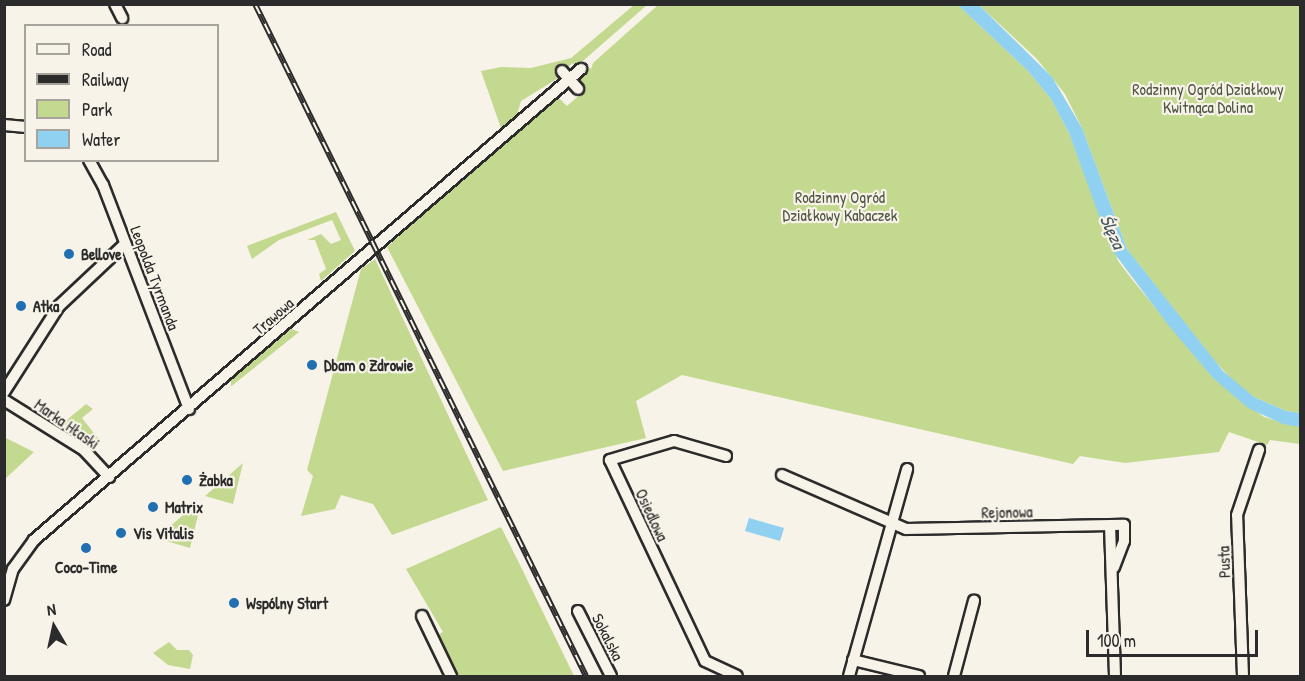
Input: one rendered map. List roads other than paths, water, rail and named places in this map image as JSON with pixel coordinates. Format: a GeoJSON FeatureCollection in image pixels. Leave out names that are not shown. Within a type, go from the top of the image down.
{"type":"FeatureCollection","features":[{"type":"Feature","properties":{"kind":"street"},"geometry":{"type":"LineString","coordinates":[[115,4],[122,18]]}},
{"type":"Feature","properties":{"kind":"street","name":"Trawowa"},"geometry":{"type":"LineString","coordinates":[[4,600],[9,567],[34,540],[189,408],[566,75],[581,69]]}},
{"type":"Feature","properties":{"kind":"street"},"geometry":{"type":"LineString","coordinates":[[566,75],[578,89]]}},
{"type":"Feature","properties":{"kind":"street"},"geometry":{"type":"LineString","coordinates":[[4,125],[24,128]]}},
{"type":"Feature","properties":{"kind":"street","name":"Leopolda Tyrmanda"},"geometry":{"type":"LineString","coordinates":[[90,162],[100,178],[189,408]]}},
{"type":"Feature","properties":{"kind":"street"},"geometry":{"type":"LineString","coordinates":[[4,392],[59,306],[125,244]]}},
{"type":"Feature","properties":{"kind":"street","name":"Marka Hłaski"},"geometry":{"type":"LineString","coordinates":[[4,400],[84,450],[109,477]]}},
{"type":"Feature","properties":{"kind":"street","name":"Osiedlowa"},"geometry":{"type":"LineString","coordinates":[[726,456],[674,441],[610,460],[705,660],[737,676]]}},
{"type":"Feature","properties":{"kind":"street","name":"Pusta"},"geometry":{"type":"LineString","coordinates":[[1243,676],[1237,515],[1259,450]]}},
{"type":"Feature","properties":{"kind":"street"},"geometry":{"type":"LineString","coordinates":[[849,676],[907,469]]}},
{"type":"Feature","properties":{"kind":"street"},"geometry":{"type":"LineString","coordinates":[[782,475],[893,523]]}},
{"type":"Feature","properties":{"kind":"street","name":"Rejonowa"},"geometry":{"type":"LineString","coordinates":[[893,523],[906,529],[1124,525],[1124,541],[1114,567]]}},
{"type":"Feature","properties":{"kind":"street"},"geometry":{"type":"LineString","coordinates":[[1110,525],[1114,567],[1115,676]]}},
{"type":"Feature","properties":{"kind":"street"},"geometry":{"type":"LineString","coordinates":[[954,676],[974,601]]}},
{"type":"Feature","properties":{"kind":"street","name":"Sokalska"},"geometry":{"type":"LineString","coordinates":[[578,611],[611,676]]}},
{"type":"Feature","properties":{"kind":"street"},"geometry":{"type":"LineString","coordinates":[[422,616],[451,676]]}},
{"type":"Feature","properties":{"kind":"street"},"geometry":{"type":"LineString","coordinates":[[853,660],[919,676]]}},
{"type":"Feature","properties":{"kind":"water","name":"Ślęza"},"geometry":{"type":"Polygon","coordinates":[[[958,5],[979,5],[1052,77],[1082,128],[1127,249],[1223,371],[1254,397],[1286,411],[1300,413],[1300,427],[1283,424],[1248,408],[1213,378],[1169,326],[1111,249],[1069,133],[1051,99],[1029,72],[958,5]]]}},
{"type":"Feature","properties":{"kind":"water"},"geometry":{"type":"Polygon","coordinates":[[[749,518],[784,528],[780,541],[745,531],[749,518]]]}},
{"type":"Feature","properties":{"kind":"railway"},"geometry":{"type":"LineString","coordinates":[[255,4],[586,676]]}},
{"type":"Feature","properties":{"kind":"place","name":"Bellove"},"geometry":{"type":"Point","coordinates":[69,254]}},
{"type":"Feature","properties":{"kind":"place","name":"Atka"},"geometry":{"type":"Point","coordinates":[21,306]}},
{"type":"Feature","properties":{"kind":"place","name":"Dbam o Zdrowie"},"geometry":{"type":"Point","coordinates":[312,365]}},
{"type":"Feature","properties":{"kind":"place","name":"Żabka"},"geometry":{"type":"Point","coordinates":[187,480]}},
{"type":"Feature","properties":{"kind":"place","name":"Matrix"},"geometry":{"type":"Point","coordinates":[153,507]}},
{"type":"Feature","properties":{"kind":"place","name":"Vis Vitalis"},"geometry":{"type":"Point","coordinates":[121,533]}},
{"type":"Feature","properties":{"kind":"place","name":"Coco-Time"},"geometry":{"type":"Point","coordinates":[86,548]}},
{"type":"Feature","properties":{"kind":"place","name":"Wspólny Start"},"geometry":{"type":"Point","coordinates":[234,603]}},
{"type":"Feature","properties":{"kind":"park label","name":"Rodzinny Ogród Działkowy Kwitnąca Dolina"},"geometry":{"type":"Point","coordinates":[1208,98]}},
{"type":"Feature","properties":{"kind":"park label","name":"Rodzinny Ogród Działkowy Kabaczek"},"geometry":{"type":"Point","coordinates":[840,206]}}]}
